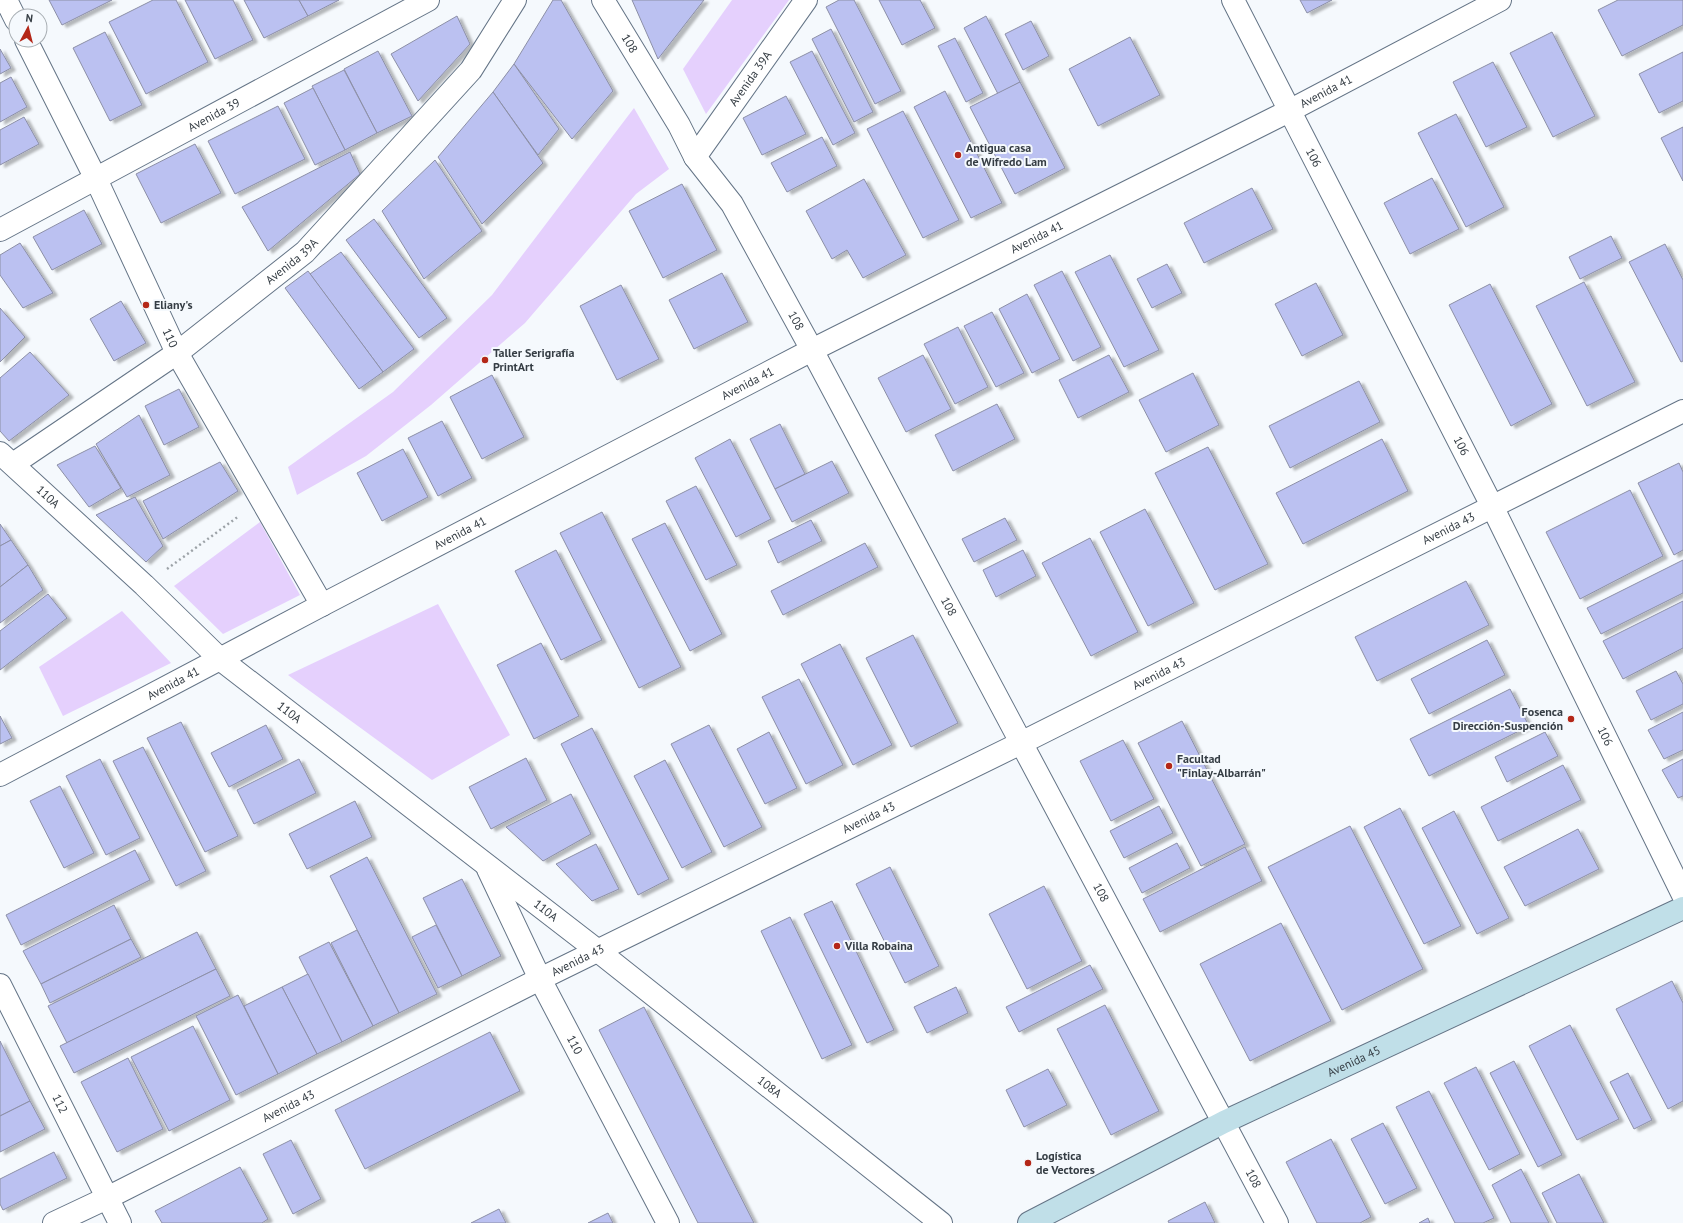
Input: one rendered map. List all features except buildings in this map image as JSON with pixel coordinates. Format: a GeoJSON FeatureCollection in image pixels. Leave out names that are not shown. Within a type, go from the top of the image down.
{"type":"FeatureCollection","features":[{"type":"Feature","properties":{"kind":"street","name":"Avenida 39"},"geometry":{"type":"LineString","coordinates":[[0,230],[428,0]]}},
{"type":"Feature","properties":{"kind":"street","name":"Avenida 39A"},"geometry":{"type":"LineString","coordinates":[[7,459],[176,353],[305,252],[471,70],[515,0]]}},
{"type":"Feature","properties":{"kind":"street","name":"108"},"geometry":{"type":"LineString","coordinates":[[603,0],[679,125],[695,157],[732,204],[812,350],[1277,1223]]}},
{"type":"Feature","properties":{"kind":"street","name":"Avenida 39A"},"geometry":{"type":"LineString","coordinates":[[695,157],[806,0]]}},
{"type":"Feature","properties":{"kind":"street","name":"106"},"geometry":{"type":"LineString","coordinates":[[1233,0],[1492,506],[1683,895]]}},
{"type":"Feature","properties":{"kind":"street","name":"Avenida 41"},"geometry":{"type":"LineString","coordinates":[[0,775],[322,605],[812,350],[1289,111],[1500,0]]}},
{"type":"Feature","properties":{"kind":"street","name":"110"},"geometry":{"type":"LineString","coordinates":[[30,48],[96,179],[176,353],[322,605]]}},
{"type":"Feature","properties":{"kind":"street","name":"Avenida 43"},"geometry":{"type":"LineString","coordinates":[[54,1223],[107,1198],[540,979],[1021,743],[1683,411]]}},
{"type":"Feature","properties":{"kind":"street","name":"110A"},"geometry":{"type":"LineString","coordinates":[[7,459],[144,585],[220,659],[598,951]]}},
{"type":"Feature","properties":{"kind":"street","name":"110"},"geometry":{"type":"LineString","coordinates":[[486,865],[540,979],[668,1223]]}},
{"type":"Feature","properties":{"kind":"street","name":"Avenida 45"},"geometry":{"type":"LineString","coordinates":[[1028,1223],[1224,1122],[1683,908]]}},
{"type":"Feature","properties":{"kind":"street","name":"108A"},"geometry":{"type":"LineString","coordinates":[[598,951],[941,1223]]}},
{"type":"Feature","properties":{"kind":"street","name":"112"},"geometry":{"type":"LineString","coordinates":[[0,985],[120,1223]]}},
{"type":"Feature","properties":{"kind":"path"},"geometry":{"type":"LineString","coordinates":[[144,585],[262,500]]}},
{"type":"Feature","properties":{"kind":"shaded area"},"geometry":{"type":"Polygon","coordinates":[[[732,0],[789,0],[706,114],[683,69],[732,0]]]}},
{"type":"Feature","properties":{"kind":"shaded area"},"geometry":{"type":"Polygon","coordinates":[[[634,108],[669,169],[636,194],[525,323],[431,405],[366,456],[297,495],[288,467],[393,392],[492,295],[634,108]]]}},
{"type":"Feature","properties":{"kind":"shaded area"},"geometry":{"type":"Polygon","coordinates":[[[260,522],[300,595],[223,634],[174,586],[260,522]]]}},
{"type":"Feature","properties":{"kind":"shaded area"},"geometry":{"type":"Polygon","coordinates":[[[438,604],[510,735],[432,780],[288,675],[438,604]]]}},
{"type":"Feature","properties":{"kind":"shaded area"},"geometry":{"type":"Polygon","coordinates":[[[122,611],[171,663],[63,716],[39,667],[122,611]]]}},
{"type":"Feature","properties":{"kind":"place","name":"Antigua casa de Wifredo Lam"},"geometry":{"type":"Point","coordinates":[958,155]}},
{"type":"Feature","properties":{"kind":"place","name":"Eliany's"},"geometry":{"type":"Point","coordinates":[146,305]}},
{"type":"Feature","properties":{"kind":"place","name":"Taller Serigrafía PrintArt"},"geometry":{"type":"Point","coordinates":[485,360]}},
{"type":"Feature","properties":{"kind":"place","name":"Fosenca Dirección-Suspención"},"geometry":{"type":"Point","coordinates":[1571,719]}},
{"type":"Feature","properties":{"kind":"place","name":"Facultad \"Finlay-Albarrán\""},"geometry":{"type":"Point","coordinates":[1169,766]}},
{"type":"Feature","properties":{"kind":"place","name":"Villa Robaina"},"geometry":{"type":"Point","coordinates":[837,946]}},
{"type":"Feature","properties":{"kind":"place","name":"Logística de Vectores"},"geometry":{"type":"Point","coordinates":[1028,1163]}}]}
